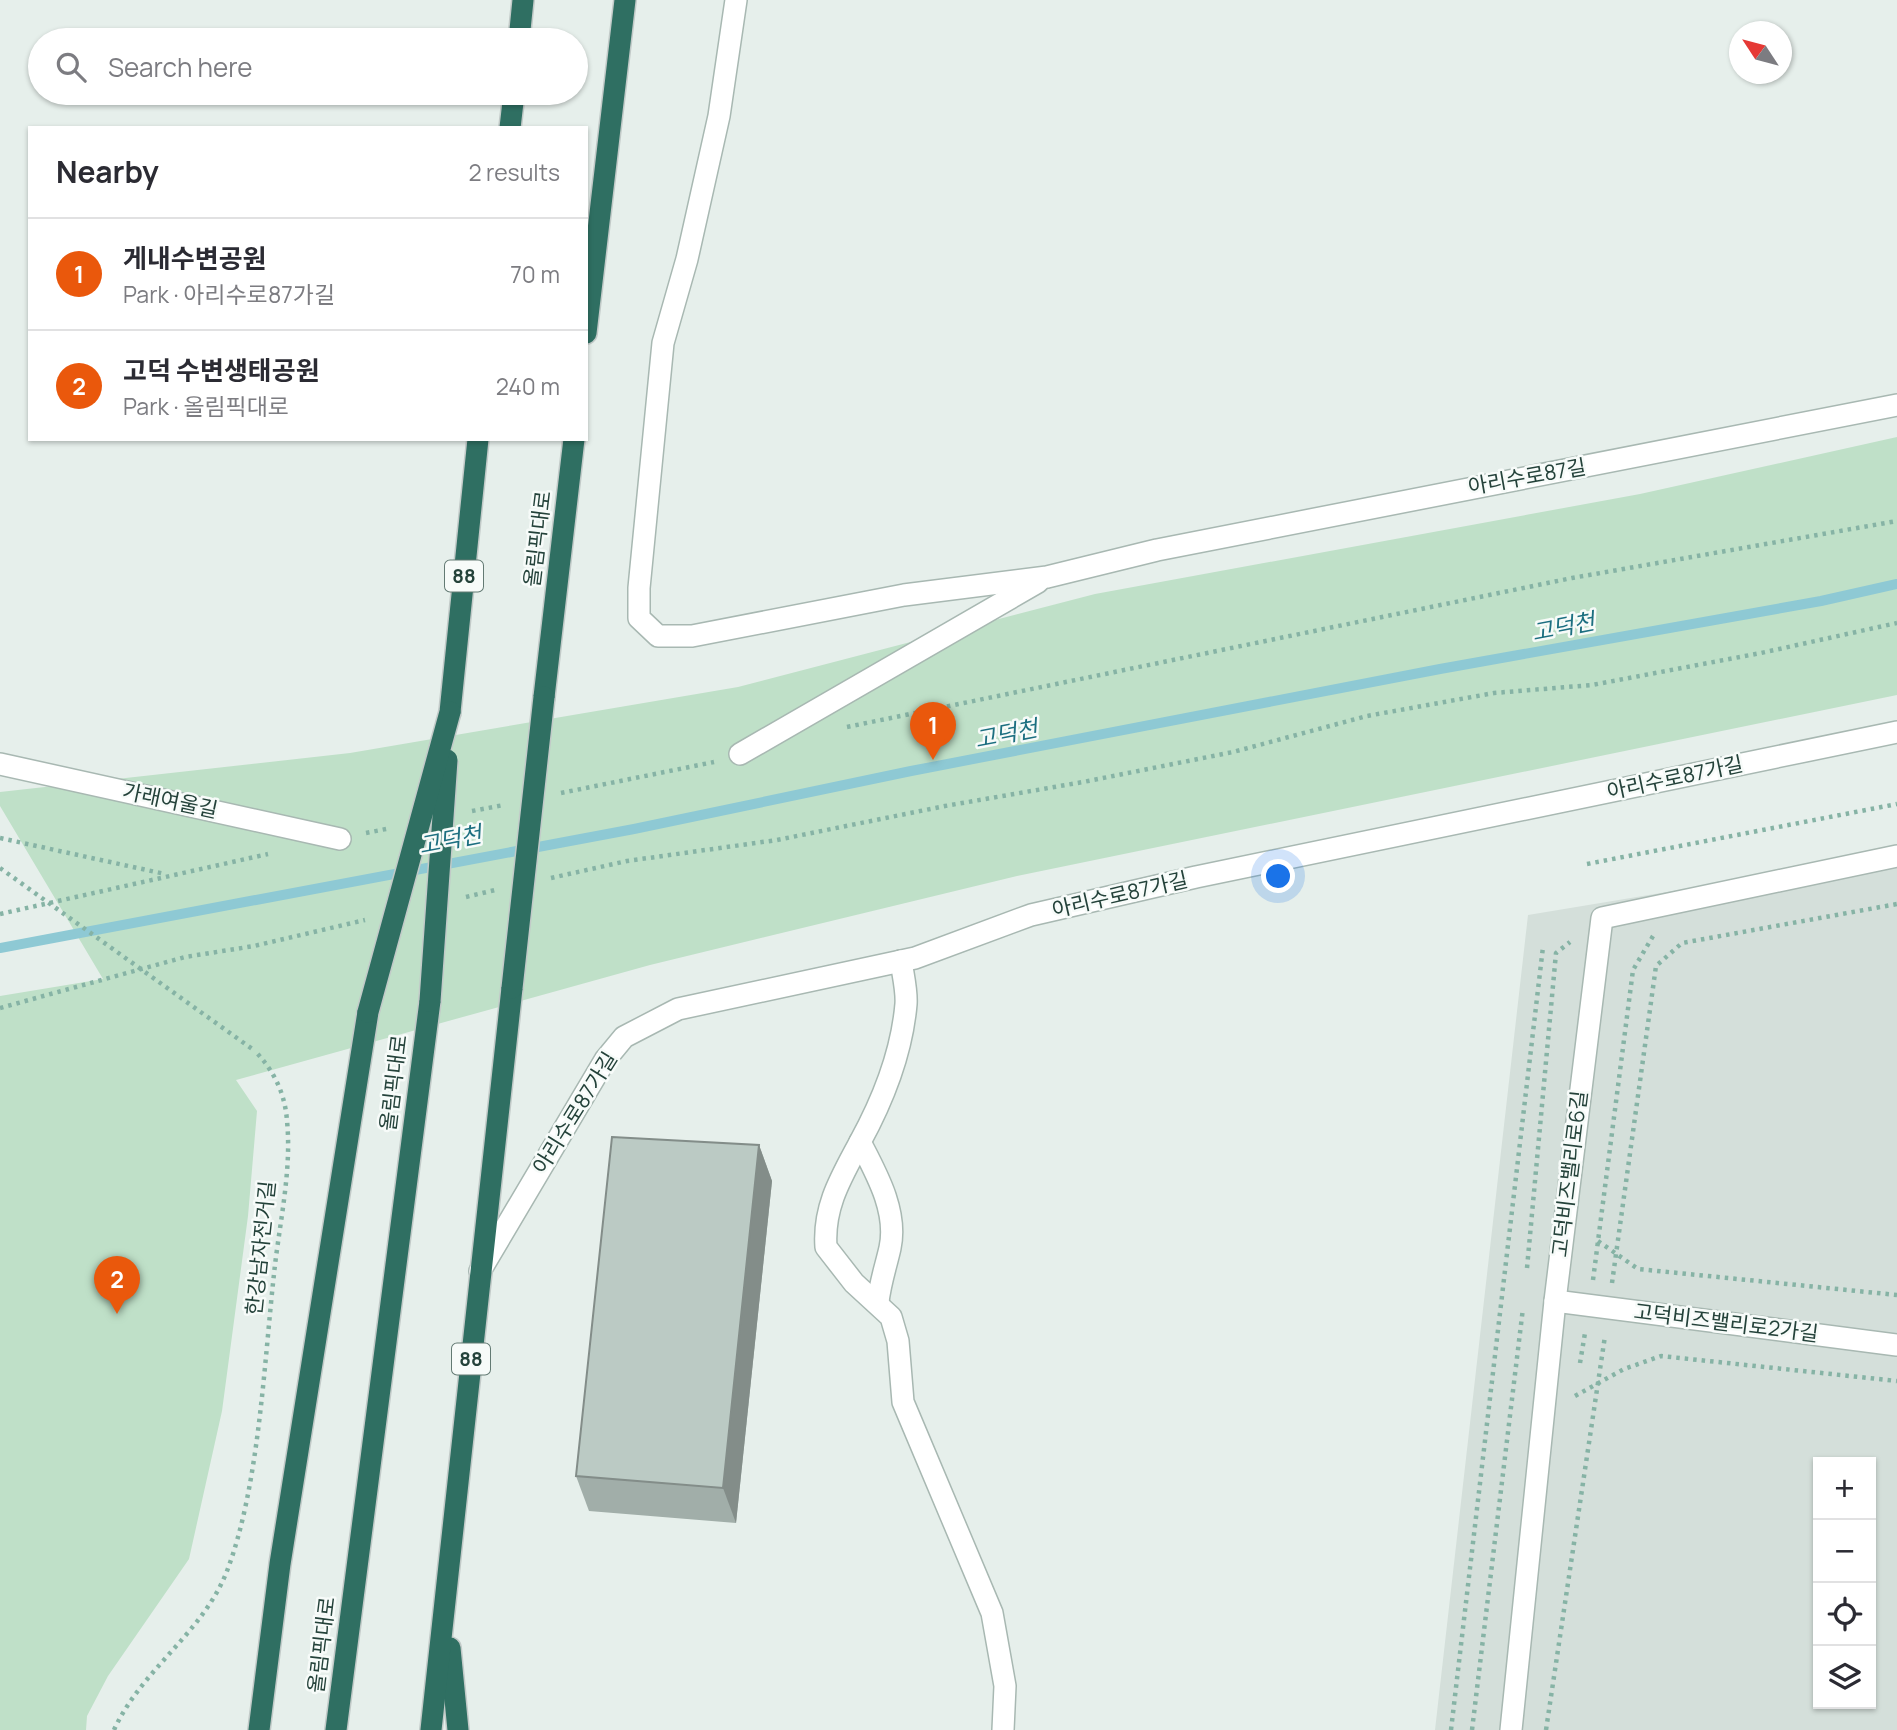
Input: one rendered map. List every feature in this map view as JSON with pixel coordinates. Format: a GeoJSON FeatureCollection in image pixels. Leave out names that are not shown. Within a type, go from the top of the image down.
{"type":"FeatureCollection","features":[{"type":"Feature","properties":{"kind":"highway"},"geometry":{"type":"LineString","coordinates":[[520,28],[523,0]]}},
{"type":"Feature","properties":{"kind":"highway"},"geometry":{"type":"LineString","coordinates":[[588,316],[625,0]]}},
{"type":"Feature","properties":{"kind":"highway"},"geometry":{"type":"LineString","coordinates":[[510,126],[513,105]]}},
{"type":"Feature","properties":{"kind":"highway","name":"올림픽대로"},"geometry":{"type":"LineString","coordinates":[[336,1730],[430,1001],[450,712],[478,441]]}},
{"type":"Feature","properties":{"kind":"highway","name":"올림픽대로"},"geometry":{"type":"LineString","coordinates":[[431,1730],[574,441]]}},
{"type":"Feature","properties":{"kind":"highway"},"geometry":{"type":"LineString","coordinates":[[259,1730],[280,1564],[368,1012],[450,712]]}},
{"type":"Feature","properties":{"kind":"highway"},"geometry":{"type":"LineString","coordinates":[[446,1608],[458,1730]]}},
{"type":"Feature","properties":{"kind":"street"},"geometry":{"type":"LineString","coordinates":[[736,0],[719,116],[687,259],[663,343],[639,588],[639,618],[658,636],[692,636],[904,595],[1047,577]]}},
{"type":"Feature","properties":{"kind":"street","name":"아리수로87길"},"geometry":{"type":"LineString","coordinates":[[1047,577],[1157,550],[1897,405]]}},
{"type":"Feature","properties":{"kind":"street"},"geometry":{"type":"LineString","coordinates":[[740,754],[1047,577]]}},
{"type":"Feature","properties":{"kind":"street","name":"아리수로87가길"},"geometry":{"type":"LineString","coordinates":[[480,1271],[605,1060],[624,1037],[678,1009],[901,961],[1031,915],[1183,880],[1897,732]]}},
{"type":"Feature","properties":{"kind":"street","name":"가래여울길"},"geometry":{"type":"LineString","coordinates":[[0,764],[340,839]]}},
{"type":"Feature","properties":{"kind":"street"},"geometry":{"type":"LineString","coordinates":[[1602,918],[1897,856]]}},
{"type":"Feature","properties":{"kind":"street","name":"고덕비즈밸리로6길"},"geometry":{"type":"LineString","coordinates":[[1511,1730],[1555,1301],[1602,918]]}},
{"type":"Feature","properties":{"kind":"street"},"geometry":{"type":"LineString","coordinates":[[901,961],[906,1002],[891,1072],[860,1142],[842,1172],[829,1207],[826,1247],[854,1283],[878,1302],[891,1317],[898,1341],[903,1402],[992,1613],[1005,1686],[1003,1730]]}},
{"type":"Feature","properties":{"kind":"street"},"geometry":{"type":"LineString","coordinates":[[860,1142],[882,1186],[891,1226],[890,1246],[878,1302]]}},
{"type":"Feature","properties":{"kind":"street","name":"고덕비즈밸리로2가길"},"geometry":{"type":"LineString","coordinates":[[1555,1301],[1897,1345]]}},
{"type":"Feature","properties":{"kind":"path"},"geometry":{"type":"LineString","coordinates":[[834,730],[901,713],[1572,578],[1897,521]]}},
{"type":"Feature","properties":{"kind":"path"},"geometry":{"type":"LineString","coordinates":[[548,878],[627,861],[778,840],[945,806],[1083,782],[1233,752],[1367,716],[1494,693],[1592,685],[1761,653],[1897,623]]}},
{"type":"Feature","properties":{"kind":"path"},"geometry":{"type":"LineString","coordinates":[[558,794],[740,754]]}},
{"type":"Feature","properties":{"kind":"path"},"geometry":{"type":"LineString","coordinates":[[463,813],[517,802]]}},
{"type":"Feature","properties":{"kind":"path"},"geometry":{"type":"LineString","coordinates":[[1587,864],[1897,804]]}},
{"type":"Feature","properties":{"kind":"path"},"geometry":{"type":"LineString","coordinates":[[340,839],[395,827]]}},
{"type":"Feature","properties":{"kind":"path"},"geometry":{"type":"LineString","coordinates":[[0,838],[170,875]]}},
{"type":"Feature","properties":{"kind":"path"},"geometry":{"type":"LineString","coordinates":[[0,914],[275,853]]}},
{"type":"Feature","properties":{"kind":"path","name":"한강남자전거길"},"geometry":{"type":"LineString","coordinates":[[0,867],[255,1051],[280,1087],[288,1132],[259,1404],[239,1534],[226,1573],[207,1607],[128,1704],[114,1730]]}},
{"type":"Feature","properties":{"kind":"path"},"geometry":{"type":"LineString","coordinates":[[456,899],[509,887]]}},
{"type":"Feature","properties":{"kind":"path"},"geometry":{"type":"LineString","coordinates":[[1579,1370],[1615,1253],[1656,966],[1682,943],[1897,904]]}},
{"type":"Feature","properties":{"kind":"path"},"geometry":{"type":"LineString","coordinates":[[0,1008],[185,957],[254,946],[378,917]]}},
{"type":"Feature","properties":{"kind":"path"},"geometry":{"type":"LineString","coordinates":[[1527,1271],[1556,953],[1602,918]]}},
{"type":"Feature","properties":{"kind":"path"},"geometry":{"type":"LineString","coordinates":[[1546,1730],[1598,1384],[1598,1241],[1633,970],[1643,949],[1658,929]]}},
{"type":"Feature","properties":{"kind":"path"},"geometry":{"type":"LineString","coordinates":[[1451,1730],[1543,947]]}},
{"type":"Feature","properties":{"kind":"path"},"geometry":{"type":"LineString","coordinates":[[1598,1241],[1638,1269],[1897,1295]]}},
{"type":"Feature","properties":{"kind":"path"},"geometry":{"type":"LineString","coordinates":[[1472,1730],[1524,1298]]}},
{"type":"Feature","properties":{"kind":"path"},"geometry":{"type":"LineString","coordinates":[[1575,1396],[1624,1369],[1661,1356],[1897,1381]]}},
{"type":"Feature","properties":{"kind":"path"},"geometry":{"type":"LineString","coordinates":[[1573,1409],[1577,1383]]}},
{"type":"Feature","properties":{"kind":"shaded area"},"geometry":{"type":"Polygon","coordinates":[[[1897,854],[1897,1730],[1435,1730],[1528,915],[1897,854]]]}},
{"type":"Feature","properties":{"kind":"green space"},"geometry":{"type":"Polygon","coordinates":[[[1897,437],[1897,695],[1017,876],[650,965],[236,1080],[257,1111],[248,1216],[222,1411],[189,1559],[108,1676],[87,1716],[86,1730],[0,1730],[0,996],[103,979],[0,806],[0,792],[350,753],[738,687],[1095,594],[1640,494],[1897,437]]]}},
{"type":"Feature","properties":{"kind":"building"},"geometry":{"type":"Polygon","coordinates":[[[612,1137],[759,1145],[723,1488],[576,1476],[612,1137]]]}},
{"type":"Feature","properties":{"kind":"waterway","name":"고덕천"},"geometry":{"type":"LineString","coordinates":[[0,948],[634,829],[911,771],[1440,669],[1821,601],[1897,584]]}},
{"type":"Feature","properties":{"kind":"place","name":"게내수변공원"},"geometry":{"type":"Point","coordinates":[933,760]}},
{"type":"Feature","properties":{"kind":"place","name":"고덕 수변생태공원"},"geometry":{"type":"Point","coordinates":[117,1314]}}]}
